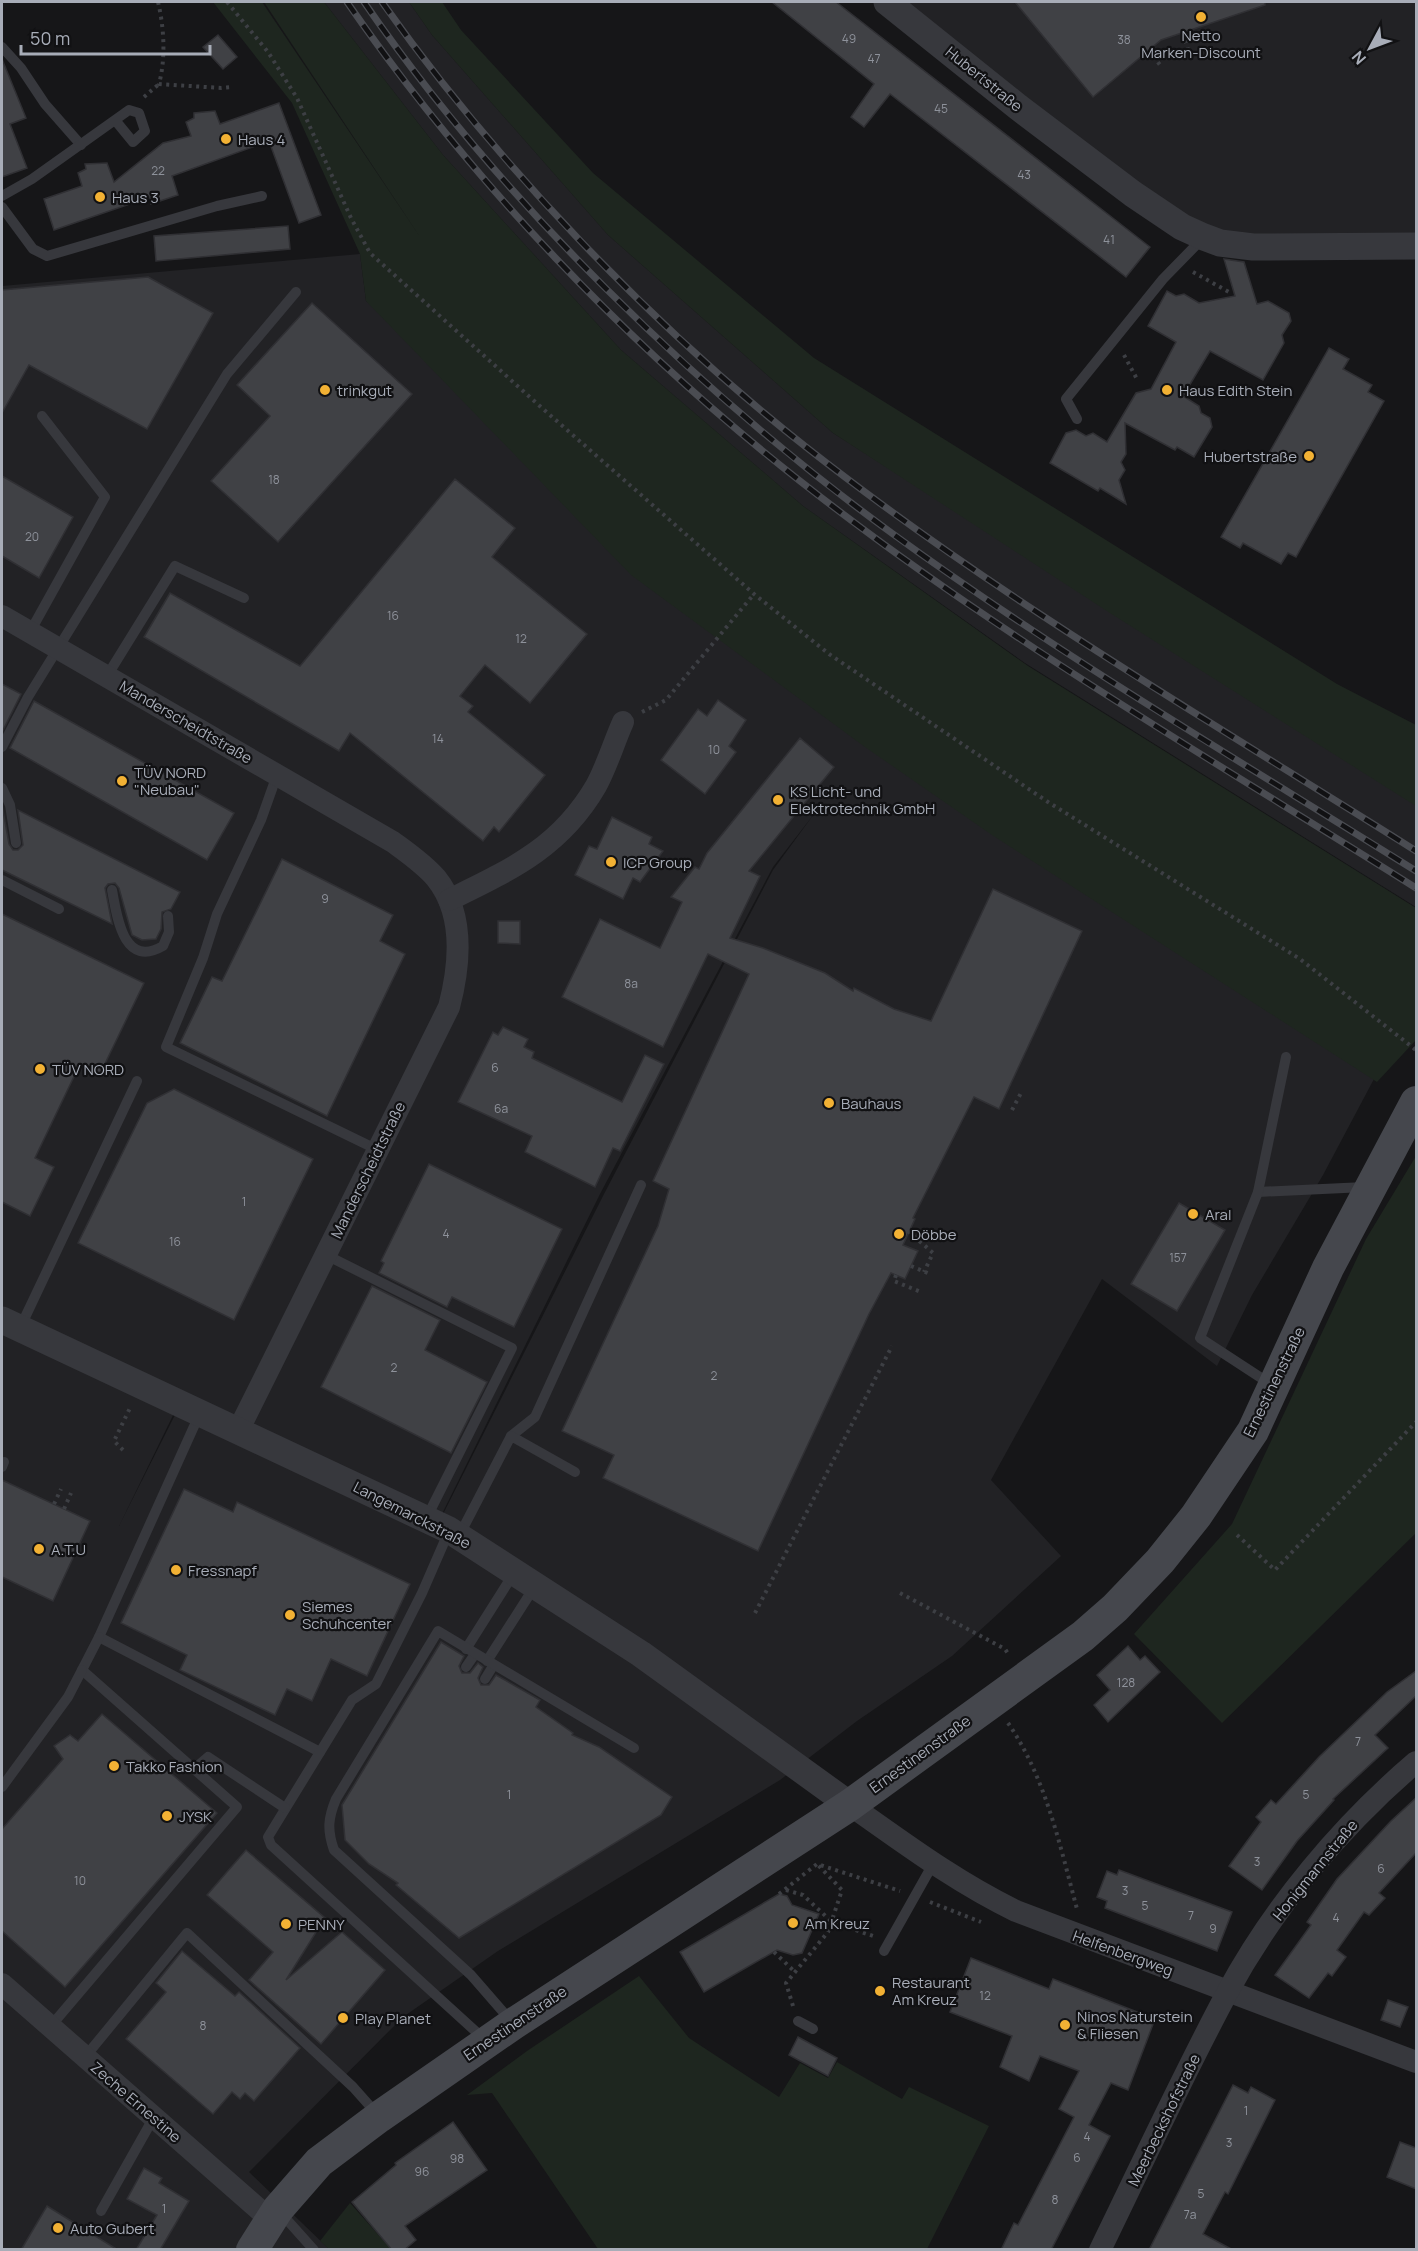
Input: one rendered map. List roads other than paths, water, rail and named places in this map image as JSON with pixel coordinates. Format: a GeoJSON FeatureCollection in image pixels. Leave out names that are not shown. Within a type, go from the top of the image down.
{"type":"FeatureCollection","features":[{"type":"Feature","properties":{"kind":"main road","name":"Ernestinenstraße"},"geometry":{"type":"LineString","coordinates":[[252,2250],[274,2215],[319,2162],[379,2117],[513,2024],[850,1805],[1083,1636],[1115,1608],[1160,1561],[1196,1516],[1253,1431],[1328,1268],[1416,1102]]}},
{"type":"Feature","properties":{"kind":"street","name":"Hubertstraße"},"geometry":{"type":"LineString","coordinates":[[887,2],[1018,107],[1133,194],[1182,227],[1220,243],[1253,247],[1416,246]]}},
{"type":"Feature","properties":{"kind":"street","name":"Manderscheidtstraße"},"geometry":{"type":"LineString","coordinates":[[2,618],[107,676],[401,848],[436,878],[449,900],[456,926],[459,954],[456,981],[448,1007],[238,1431]]}},
{"type":"Feature","properties":{"kind":"street"},"geometry":{"type":"LineString","coordinates":[[449,900],[517,867],[541,851],[596,786],[623,722]]}},
{"type":"Feature","properties":{"kind":"street","name":"Langemarckstraße"},"geometry":{"type":"LineString","coordinates":[[10,1324],[445,1529],[641,1654],[850,1805]]}},
{"type":"Feature","properties":{"kind":"street","name":"Honigmannstraße"},"geometry":{"type":"LineString","coordinates":[[1228,1991],[1278,1914],[1313,1868],[1353,1821],[1416,1762]]}},
{"type":"Feature","properties":{"kind":"street","name":"Helfenbergweg"},"geometry":{"type":"LineString","coordinates":[[850,1805],[933,1864],[983,1895],[1085,1939],[1416,2062]]}},
{"type":"Feature","properties":{"kind":"street","name":"Zeche Ernestine"},"geometry":{"type":"LineString","coordinates":[[2,1984],[154,2117],[274,2215]]}},
{"type":"Feature","properties":{"kind":"street","name":"Meerbeckshofstraße"},"geometry":{"type":"LineString","coordinates":[[1100,2250],[1228,1991]]}},
{"type":"Feature","properties":{"kind":"lane"},"geometry":{"type":"LineString","coordinates":[[2,46],[45,104],[81,145]]}},
{"type":"Feature","properties":{"kind":"lane"},"geometry":{"type":"LineString","coordinates":[[2,196],[32,180],[115,120]]}},
{"type":"Feature","properties":{"kind":"lane"},"geometry":{"type":"LineString","coordinates":[[2,207],[33,249],[39,254],[51,256],[262,195]]}},
{"type":"Feature","properties":{"kind":"lane"},"geometry":{"type":"LineString","coordinates":[[1077,419],[1066,399],[1163,279],[1204,237]]}},
{"type":"Feature","properties":{"kind":"lane"},"geometry":{"type":"LineString","coordinates":[[2,747],[28,697],[227,374],[296,292]]}},
{"type":"Feature","properties":{"kind":"lane"},"geometry":{"type":"LineString","coordinates":[[30,632],[105,497],[42,416]]}},
{"type":"Feature","properties":{"kind":"lane"},"geometry":{"type":"LineString","coordinates":[[107,676],[175,566],[244,598]]}},
{"type":"Feature","properties":{"kind":"lane"},"geometry":{"type":"LineString","coordinates":[[277,775],[261,820],[217,914],[203,958],[166,1047],[378,1150]]}},
{"type":"Feature","properties":{"kind":"lane"},"geometry":{"type":"LineString","coordinates":[[2,788],[10,805],[16,843]]}},
{"type":"Feature","properties":{"kind":"lane"},"geometry":{"type":"LineString","coordinates":[[2,880],[59,909]]}},
{"type":"Feature","properties":{"kind":"lane"},"geometry":{"type":"LineString","coordinates":[[112,890],[120,928],[127,942],[139,951],[147,953],[155,950],[167,940],[168,916]]}},
{"type":"Feature","properties":{"kind":"lane"},"geometry":{"type":"LineString","coordinates":[[1274,1386],[1200,1338],[1258,1192],[1286,1057]]}},
{"type":"Feature","properties":{"kind":"lane"},"geometry":{"type":"LineString","coordinates":[[10,1324],[137,1082]]}},
{"type":"Feature","properties":{"kind":"lane"},"geometry":{"type":"LineString","coordinates":[[445,1529],[511,1436],[535,1417],[641,1185]]}},
{"type":"Feature","properties":{"kind":"lane"},"geometry":{"type":"LineString","coordinates":[[1258,1192],[1371,1187]]}},
{"type":"Feature","properties":{"kind":"lane"},"geometry":{"type":"LineString","coordinates":[[326,1255],[512,1348],[422,1593],[376,1684],[352,1700],[268,1837],[272,1845],[487,2042]]}},
{"type":"Feature","properties":{"kind":"lane"},"geometry":{"type":"LineString","coordinates":[[2,1787],[68,1697],[99,1637],[200,1413]]}},
{"type":"Feature","properties":{"kind":"lane"},"geometry":{"type":"LineString","coordinates":[[511,1436],[575,1472]]}},
{"type":"Feature","properties":{"kind":"lane"},"geometry":{"type":"LineString","coordinates":[[466,1667],[471,1651],[525,1579]]}},
{"type":"Feature","properties":{"kind":"lane"},"geometry":{"type":"LineString","coordinates":[[485,1679],[525,1579]]}},
{"type":"Feature","properties":{"kind":"lane"},"geometry":{"type":"LineString","coordinates":[[513,2024],[471,1975],[334,1850],[329,1836],[328,1819],[336,1799],[438,1631],[633,1748]]}},
{"type":"Feature","properties":{"kind":"lane"},"geometry":{"type":"LineString","coordinates":[[99,1637],[320,1752]]}},
{"type":"Feature","properties":{"kind":"lane"},"geometry":{"type":"LineString","coordinates":[[50,2027],[237,1807],[82,1670]]}},
{"type":"Feature","properties":{"kind":"lane"},"geometry":{"type":"LineString","coordinates":[[194,1769],[208,1757],[285,1808]]}},
{"type":"Feature","properties":{"kind":"lane"},"geometry":{"type":"LineString","coordinates":[[886,1947],[913,1895],[933,1864]]}},
{"type":"Feature","properties":{"kind":"lane"},"geometry":{"type":"LineString","coordinates":[[85,2056],[187,1933],[353,2087],[379,2117]]}},
{"type":"Feature","properties":{"kind":"lane"},"geometry":{"type":"LineString","coordinates":[[798,2021],[813,2029]]}},
{"type":"Feature","properties":{"kind":"lane"},"geometry":{"type":"LineString","coordinates":[[101,2211],[154,2117]]}},
{"type":"Feature","properties":{"kind":"lane"},"geometry":{"type":"LineString","coordinates":[[274,2215],[314,2250]]}},
{"type":"Feature","properties":{"kind":"railway"},"geometry":{"type":"LineString","coordinates":[[347,2],[395,68],[499,197],[614,317],[736,429],[873,537],[1025,642],[1416,888]]}},
{"type":"Feature","properties":{"kind":"railway"},"geometry":{"type":"LineString","coordinates":[[364,2],[418,76],[477,149],[540,220],[676,356],[820,479],[893,534],[1021,623],[1416,871]]}},
{"type":"Feature","properties":{"kind":"railway"},"geometry":{"type":"LineString","coordinates":[[382,2],[426,62],[525,181],[634,295],[748,400],[806,447],[953,556],[1106,657],[1416,851]]}},
{"type":"Feature","properties":{"kind":"place","name":"Netto Marken-Discount"},"geometry":{"type":"Point","coordinates":[1201,17]}},
{"type":"Feature","properties":{"kind":"place","name":"Haus 4"},"geometry":{"type":"Point","coordinates":[226,139]}},
{"type":"Feature","properties":{"kind":"place","name":"Haus 3"},"geometry":{"type":"Point","coordinates":[100,197]}},
{"type":"Feature","properties":{"kind":"place","name":"trinkgut"},"geometry":{"type":"Point","coordinates":[325,390]}},
{"type":"Feature","properties":{"kind":"place","name":"Haus Edith Stein"},"geometry":{"type":"Point","coordinates":[1167,390]}},
{"type":"Feature","properties":{"kind":"place","name":"Hubertstraße"},"geometry":{"type":"Point","coordinates":[1309,456]}},
{"type":"Feature","properties":{"kind":"place","name":"TÜV NORD \"Neubau\""},"geometry":{"type":"Point","coordinates":[122,781]}},
{"type":"Feature","properties":{"kind":"place","name":"KS Licht- und Elektrotechnik GmbH"},"geometry":{"type":"Point","coordinates":[778,800]}},
{"type":"Feature","properties":{"kind":"place","name":"ICP Group"},"geometry":{"type":"Point","coordinates":[611,862]}},
{"type":"Feature","properties":{"kind":"place","name":"TÜV NORD"},"geometry":{"type":"Point","coordinates":[40,1069]}},
{"type":"Feature","properties":{"kind":"place","name":"Bauhaus"},"geometry":{"type":"Point","coordinates":[829,1103]}},
{"type":"Feature","properties":{"kind":"place","name":"Aral"},"geometry":{"type":"Point","coordinates":[1193,1214]}},
{"type":"Feature","properties":{"kind":"place","name":"Döbbe"},"geometry":{"type":"Point","coordinates":[899,1234]}},
{"type":"Feature","properties":{"kind":"place","name":"A.T.U"},"geometry":{"type":"Point","coordinates":[39,1549]}},
{"type":"Feature","properties":{"kind":"place","name":"Fressnapf"},"geometry":{"type":"Point","coordinates":[176,1570]}},
{"type":"Feature","properties":{"kind":"place","name":"Siemes Schuhcenter"},"geometry":{"type":"Point","coordinates":[290,1615]}},
{"type":"Feature","properties":{"kind":"place","name":"Takko Fashion"},"geometry":{"type":"Point","coordinates":[114,1766]}},
{"type":"Feature","properties":{"kind":"place","name":"JYSK"},"geometry":{"type":"Point","coordinates":[167,1816]}},
{"type":"Feature","properties":{"kind":"place","name":"Am Kreuz"},"geometry":{"type":"Point","coordinates":[793,1923]}},
{"type":"Feature","properties":{"kind":"place","name":"PENNY"},"geometry":{"type":"Point","coordinates":[286,1924]}},
{"type":"Feature","properties":{"kind":"place","name":"Restaurant Am Kreuz"},"geometry":{"type":"Point","coordinates":[880,1991]}},
{"type":"Feature","properties":{"kind":"place","name":"Play Planet"},"geometry":{"type":"Point","coordinates":[343,2018]}},
{"type":"Feature","properties":{"kind":"place","name":"Ninos Naturstein & Fliesen"},"geometry":{"type":"Point","coordinates":[1065,2025]}},
{"type":"Feature","properties":{"kind":"place","name":"Auto Gubert"},"geometry":{"type":"Point","coordinates":[58,2228]}}]}
